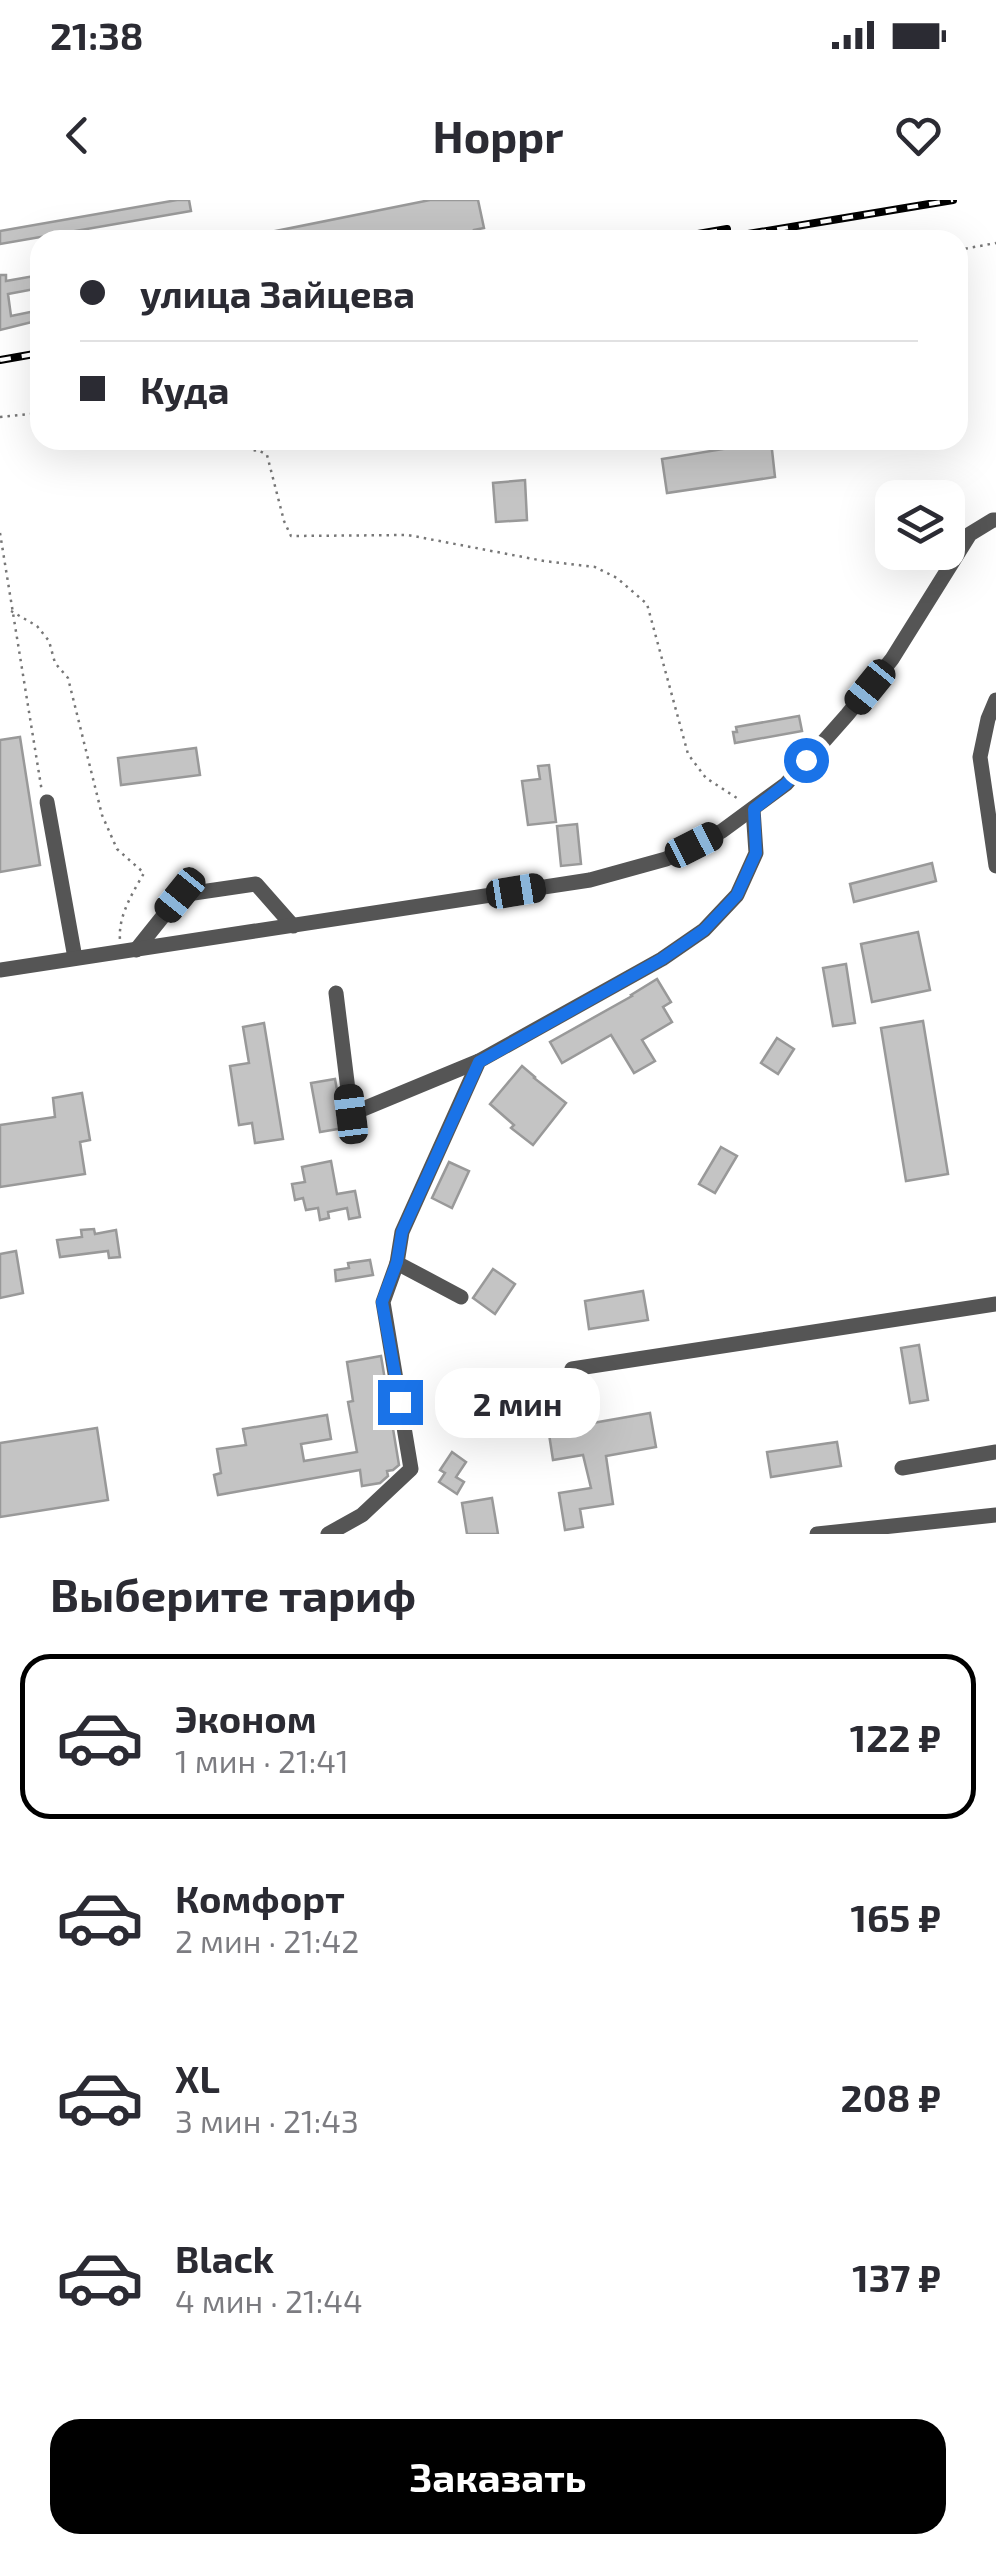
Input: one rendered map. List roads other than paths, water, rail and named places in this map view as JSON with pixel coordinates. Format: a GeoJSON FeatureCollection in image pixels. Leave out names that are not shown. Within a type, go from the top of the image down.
{"type":"FeatureCollection","features":[{"type":"Feature","properties":{"kind":"street"},"geometry":{"type":"LineString","coordinates":[[0,970],[590,880],[666,859],[722,831],[786,784],[892,659],[970,534],[996,520]]}},
{"type":"Feature","properties":{"kind":"street"},"geometry":{"type":"LineString","coordinates":[[996,700],[980,757],[996,866]]}},
{"type":"Feature","properties":{"kind":"street"},"geometry":{"type":"LineString","coordinates":[[47,802],[75,958]]}},
{"type":"Feature","properties":{"kind":"street"},"geometry":{"type":"LineString","coordinates":[[336,993],[351,1114],[479,1062],[662,959],[704,930],[737,895],[756,853],[754,809]]}},
{"type":"Feature","properties":{"kind":"street"},"geometry":{"type":"LineString","coordinates":[[128,951],[180,895],[256,884],[293,926]]}},
{"type":"Feature","properties":{"kind":"street"},"geometry":{"type":"LineString","coordinates":[[328,1534],[362,1515],[411,1469],[382,1302],[397,1262],[402,1232],[479,1062]]}},
{"type":"Feature","properties":{"kind":"street"},"geometry":{"type":"LineString","coordinates":[[397,1262],[461,1297]]}},
{"type":"Feature","properties":{"kind":"street"},"geometry":{"type":"LineString","coordinates":[[572,1368],[996,1304]]}},
{"type":"Feature","properties":{"kind":"street"},"geometry":{"type":"LineString","coordinates":[[902,1468],[996,1452]]}},
{"type":"Feature","properties":{"kind":"street"},"geometry":{"type":"LineString","coordinates":[[817,1534],[991,1516],[989,1534]]}},
{"type":"Feature","properties":{"kind":"railway"},"geometry":{"type":"LineString","coordinates":[[772,230],[953,200]]}},
{"type":"Feature","properties":{"kind":"railway"},"geometry":{"type":"LineString","coordinates":[[721,230],[727,229]]}},
{"type":"Feature","properties":{"kind":"railway"},"geometry":{"type":"LineString","coordinates":[[0,360],[30,355]]}}]}
